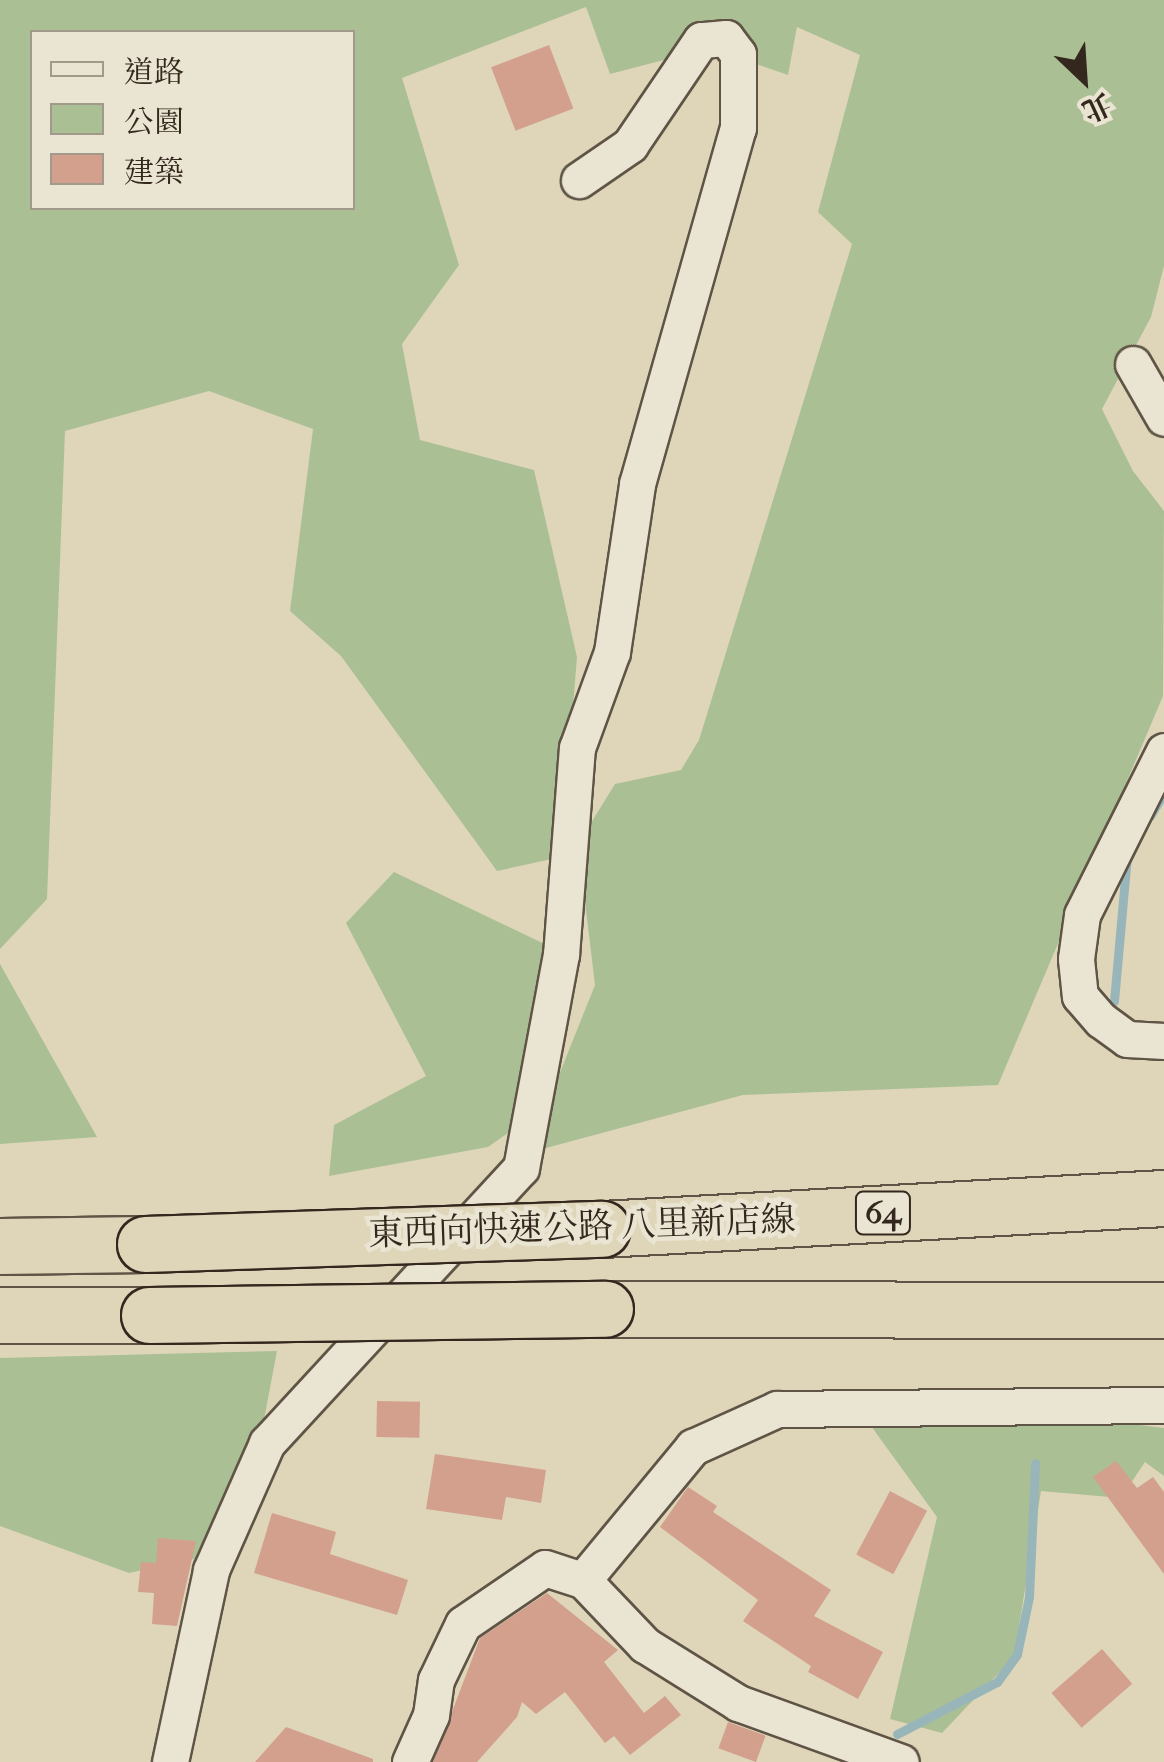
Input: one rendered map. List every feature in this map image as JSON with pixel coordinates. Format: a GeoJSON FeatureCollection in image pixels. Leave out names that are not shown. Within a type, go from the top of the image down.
{"type":"FeatureCollection","features":[{"type":"Feature","properties":{"kind":"highway","name":"東西向快速公路 八里新店線"},"geometry":{"type":"LineString","coordinates":[[0,1246],[602,1229],[1164,1198]]}},
{"type":"Feature","properties":{"kind":"highway"},"geometry":{"type":"LineString","coordinates":[[0,1315],[604,1309],[1164,1310]]}},
{"type":"Feature","properties":{"kind":"street"},"geometry":{"type":"LineString","coordinates":[[170,1762],[211,1570],[267,1444],[520,1168],[562,955],[577,748],[612,652],[637,484],[738,128],[738,54],[726,38],[701,40],[630,145],[579,180]]}},
{"type":"Feature","properties":{"kind":"street"},"geometry":{"type":"LineString","coordinates":[[1133,364],[1164,418]]}},
{"type":"Feature","properties":{"kind":"street"},"geometry":{"type":"LineString","coordinates":[[1164,751],[1082,916],[1076,958],[1080,996],[1101,1020],[1128,1040],[1164,1041]]}},
{"type":"Feature","properties":{"kind":"street"},"geometry":{"type":"LineString","coordinates":[[583,1580],[693,1446],[777,1408],[1164,1405]]}},
{"type":"Feature","properties":{"kind":"street"},"geometry":{"type":"LineString","coordinates":[[410,1762],[431,1714],[436,1680],[464,1624],[545,1568],[583,1580],[645,1645],[738,1702],[900,1762]]}},
{"type":"Feature","properties":{"kind":"green space"},"geometry":{"type":"Polygon","coordinates":[[[0,0],[1164,0],[1164,266],[1151,317],[1102,409],[1133,471],[1164,511],[1163,696],[998,1085],[743,1095],[546,1148],[537,1130],[595,985],[578,844],[615,784],[681,770],[699,740],[852,244],[818,212],[860,55],[797,27],[788,75],[710,48],[610,74],[586,7],[402,78],[459,265],[402,344],[420,440],[534,470],[577,657],[561,857],[497,871],[341,656],[290,611],[313,429],[209,391],[65,431],[47,899],[0,949],[0,0]]]}},
{"type":"Feature","properties":{"kind":"green space"},"geometry":{"type":"Polygon","coordinates":[[[394,872],[553,948],[522,1123],[488,1147],[329,1176],[334,1125],[426,1076],[346,923],[394,872]]]}},
{"type":"Feature","properties":{"kind":"green space"},"geometry":{"type":"Polygon","coordinates":[[[0,964],[97,1137],[0,1144],[0,964]]]}},
{"type":"Feature","properties":{"kind":"green space"},"geometry":{"type":"Polygon","coordinates":[[[277,1351],[251,1488],[199,1558],[129,1573],[0,1526],[0,1358],[277,1351]]]}},
{"type":"Feature","properties":{"kind":"green space"},"geometry":{"type":"Polygon","coordinates":[[[1115,1422],[1164,1428],[1164,1476],[1145,1462],[1121,1498],[1041,1491],[1014,1657],[942,1733],[890,1719],[937,1517],[871,1426],[1115,1422]]]}},
{"type":"Feature","properties":{"kind":"building"},"geometry":{"type":"Polygon","coordinates":[[[549,45],[573,108],[515,131],[491,67],[549,45]]]}},
{"type":"Feature","properties":{"kind":"building"},"geometry":{"type":"Polygon","coordinates":[[[377,1401],[420,1402],[419,1438],[376,1437],[377,1401]]]}},
{"type":"Feature","properties":{"kind":"building"},"geometry":{"type":"Polygon","coordinates":[[[435,1454],[546,1470],[541,1503],[506,1497],[502,1520],[426,1509],[435,1454]]]}},
{"type":"Feature","properties":{"kind":"building"},"geometry":{"type":"Polygon","coordinates":[[[1116,1461],[1137,1488],[1153,1477],[1164,1492],[1164,1574],[1093,1477],[1116,1461]]]}},
{"type":"Feature","properties":{"kind":"building"},"geometry":{"type":"Polygon","coordinates":[[[688,1487],[717,1506],[713,1512],[831,1590],[814,1616],[883,1652],[858,1699],[808,1672],[811,1666],[743,1621],[758,1600],[660,1527],[688,1487]]]}},
{"type":"Feature","properties":{"kind":"building"},"geometry":{"type":"Polygon","coordinates":[[[890,1491],[927,1511],[893,1574],[856,1555],[890,1491]]]}},
{"type":"Feature","properties":{"kind":"building"},"geometry":{"type":"Polygon","coordinates":[[[272,1513],[336,1532],[330,1554],[408,1580],[397,1615],[254,1573],[272,1513]]]}},
{"type":"Feature","properties":{"kind":"building"},"geometry":{"type":"Polygon","coordinates":[[[158,1538],[196,1541],[177,1626],[152,1624],[154,1593],[138,1592],[141,1562],[156,1563],[158,1538]]]}},
{"type":"Feature","properties":{"kind":"building"},"geometry":{"type":"Polygon","coordinates":[[[547,1593],[618,1650],[604,1662],[644,1713],[665,1696],[681,1715],[630,1755],[614,1736],[605,1743],[565,1692],[536,1714],[522,1702],[517,1717],[477,1762],[433,1762],[480,1638],[547,1593]]]}},
{"type":"Feature","properties":{"kind":"building"},"geometry":{"type":"Polygon","coordinates":[[[1102,1649],[1132,1684],[1082,1728],[1051,1693],[1102,1649]]]}},
{"type":"Feature","properties":{"kind":"building"},"geometry":{"type":"Polygon","coordinates":[[[728,1722],[766,1736],[756,1762],[718,1748],[728,1722]]]}},
{"type":"Feature","properties":{"kind":"building"},"geometry":{"type":"Polygon","coordinates":[[[286,1727],[373,1759],[373,1762],[255,1762],[286,1727]]]}},
{"type":"Feature","properties":{"kind":"waterway"},"geometry":{"type":"LineString","coordinates":[[1150,816],[1164,793]]}},
{"type":"Feature","properties":{"kind":"waterway"},"geometry":{"type":"LineString","coordinates":[[1114,1001],[1127,856]]}},
{"type":"Feature","properties":{"kind":"waterway"},"geometry":{"type":"LineString","coordinates":[[897,1734],[997,1682],[1017,1654],[1029,1597],[1035,1463]]}}]}
